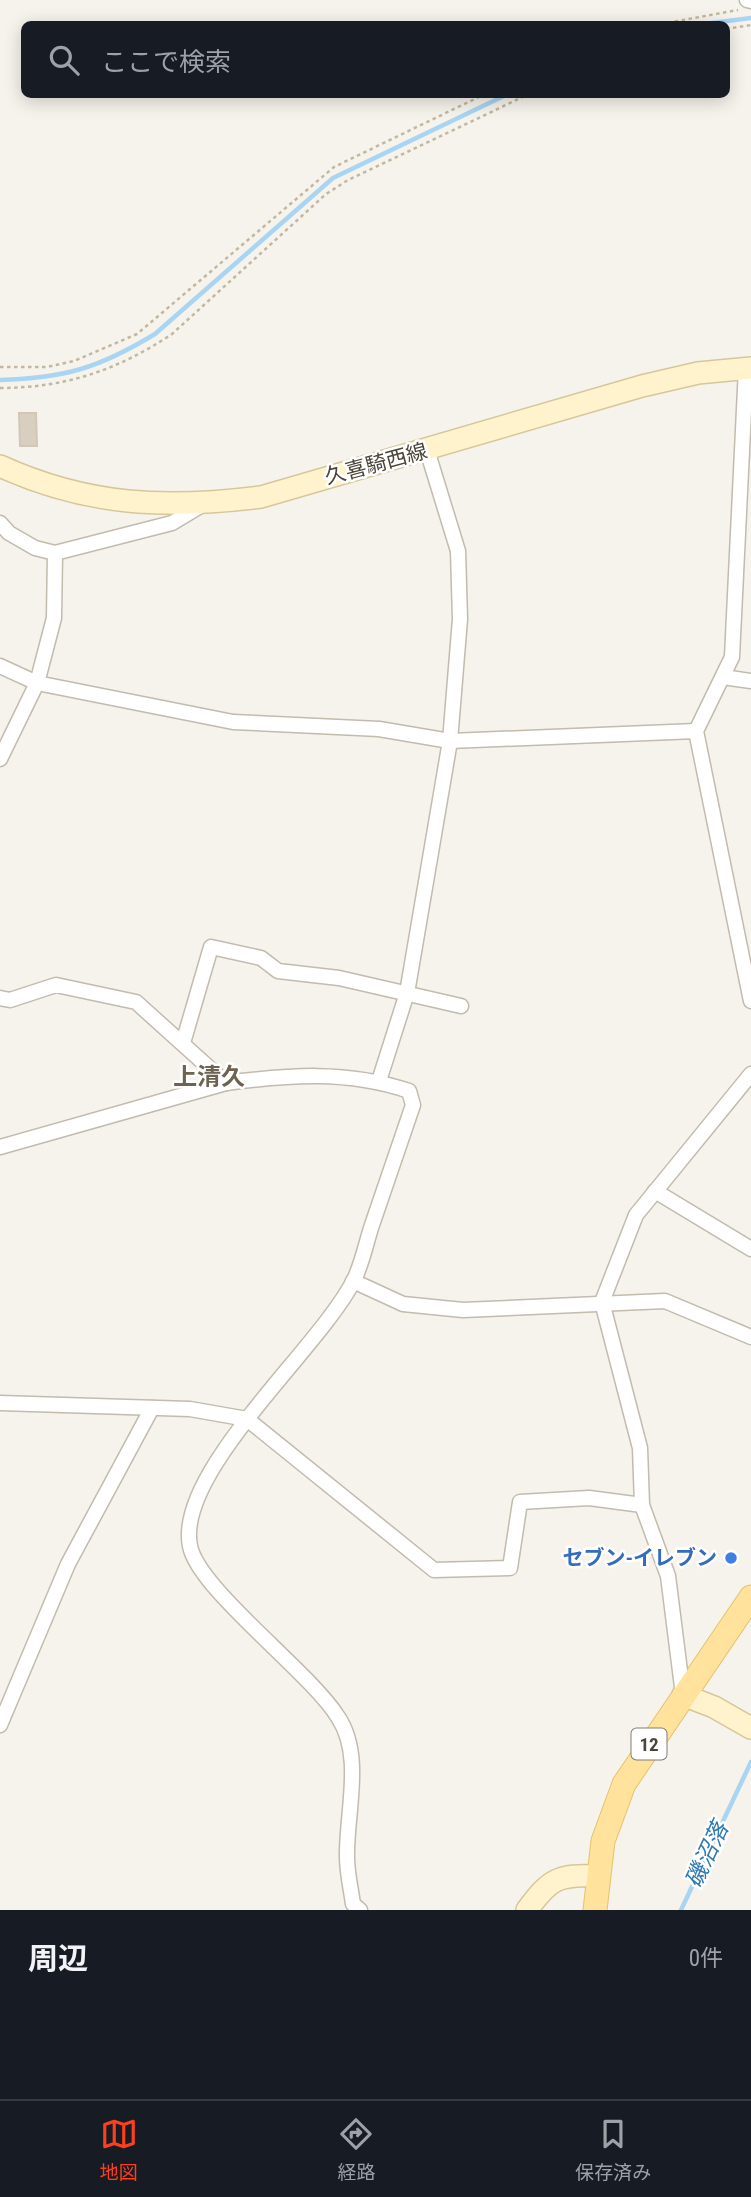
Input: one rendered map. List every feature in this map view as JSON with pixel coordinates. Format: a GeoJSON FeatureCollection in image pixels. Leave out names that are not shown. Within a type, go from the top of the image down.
{"type":"FeatureCollection","features":[{"type":"Feature","properties":{"kind":"main road","name":"久喜騎西線"},"geometry":{"type":"LineString","coordinates":[[0,466],[33,481],[88,496],[138,504],[202,505],[261,497],[642,386],[698,373],[748,368]]}},
{"type":"Feature","properties":{"kind":"main road","name":"12"},"geometry":{"type":"LineString","coordinates":[[595,1910],[603,1841],[624,1784],[751,1597]]}},
{"type":"Feature","properties":{"kind":"main road"},"geometry":{"type":"LineString","coordinates":[[683,1695],[714,1707],[751,1727]]}},
{"type":"Feature","properties":{"kind":"main road"},"geometry":{"type":"LineString","coordinates":[[527,1910],[552,1881],[572,1875],[597,1876]]}},
{"type":"Feature","properties":{"kind":"street"},"geometry":{"type":"LineString","coordinates":[[748,368],[732,657],[696,731],[751,1001]]}},
{"type":"Feature","properties":{"kind":"street"},"geometry":{"type":"LineString","coordinates":[[379,1081],[407,993],[450,741],[460,619],[458,551],[427,450]]}},
{"type":"Feature","properties":{"kind":"street"},"geometry":{"type":"LineString","coordinates":[[0,523],[9,533],[35,548],[55,553],[172,523],[202,505]]}},
{"type":"Feature","properties":{"kind":"street"},"geometry":{"type":"LineString","coordinates":[[0,759],[37,683],[54,618],[55,553]]}},
{"type":"Feature","properties":{"kind":"street"},"geometry":{"type":"LineString","coordinates":[[0,666],[37,683],[233,722],[379,729],[450,741],[696,731]]}},
{"type":"Feature","properties":{"kind":"street"},"geometry":{"type":"LineString","coordinates":[[723,677],[751,681]]}},
{"type":"Feature","properties":{"kind":"street"},"geometry":{"type":"LineString","coordinates":[[183,1043],[211,947],[261,958],[278,971],[340,978],[461,1006]]}},
{"type":"Feature","properties":{"kind":"street"},"geometry":{"type":"LineString","coordinates":[[0,998],[10,1000],[56,985],[136,1002],[226,1083]]}},
{"type":"Feature","properties":{"kind":"street"},"geometry":{"type":"LineString","coordinates":[[0,1147],[226,1083],[293,1074],[379,1081],[409,1091],[413,1105],[354,1281],[302,1353],[247,1419],[198,1494],[190,1517],[190,1547],[209,1580],[299,1671],[339,1717],[350,1744],[346,1859],[354,1908]]}},
{"type":"Feature","properties":{"kind":"street"},"geometry":{"type":"LineString","coordinates":[[683,1695],[668,1576],[642,1505],[640,1448],[602,1302],[636,1215],[751,1074]]}},
{"type":"Feature","properties":{"kind":"street"},"geometry":{"type":"LineString","coordinates":[[655,1191],[751,1249]]}},
{"type":"Feature","properties":{"kind":"street"},"geometry":{"type":"LineString","coordinates":[[354,1281],[403,1304],[430,1308],[463,1310],[665,1301],[751,1337]]}},
{"type":"Feature","properties":{"kind":"street"},"geometry":{"type":"LineString","coordinates":[[0,1402],[190,1409],[247,1419],[434,1570],[510,1568],[520,1502],[589,1498],[642,1505]]}},
{"type":"Feature","properties":{"kind":"street"},"geometry":{"type":"LineString","coordinates":[[0,1724],[68,1564],[152,1408]]}},
{"type":"Feature","properties":{"kind":"path"},"geometry":{"type":"LineString","coordinates":[[678,21],[738,10],[749,1]]}},
{"type":"Feature","properties":{"kind":"path"},"geometry":{"type":"LineString","coordinates":[[730,29],[751,25]]}},
{"type":"Feature","properties":{"kind":"path"},"geometry":{"type":"LineString","coordinates":[[0,367],[47,367],[74,361],[137,334],[334,167],[477,98]]}},
{"type":"Feature","properties":{"kind":"path"},"geometry":{"type":"LineString","coordinates":[[0,387],[68,383],[103,373],[144,353],[172,334],[326,194],[521,98]]}},
{"type":"Feature","properties":{"kind":"building"},"geometry":{"type":"Polygon","coordinates":[[[19,413],[36,413],[37,446],[20,446],[19,413]]]}},
{"type":"Feature","properties":{"kind":"waterway"},"geometry":{"type":"LineString","coordinates":[[728,21],[751,18]]}},
{"type":"Feature","properties":{"kind":"waterway"},"geometry":{"type":"LineString","coordinates":[[0,380],[63,374],[98,363],[135,346],[155,334],[333,178],[500,98]]}},
{"type":"Feature","properties":{"kind":"waterway","name":"磯沼落"},"geometry":{"type":"LineString","coordinates":[[681,1910],[751,1762]]}},
{"type":"Feature","properties":{"kind":"place","name":"セブン-イレブン"},"geometry":{"type":"Point","coordinates":[731,1558]}},
{"type":"Feature","properties":{"kind":"district","name":"上清久"},"geometry":{"type":"Point","coordinates":[209,1077]}}]}
